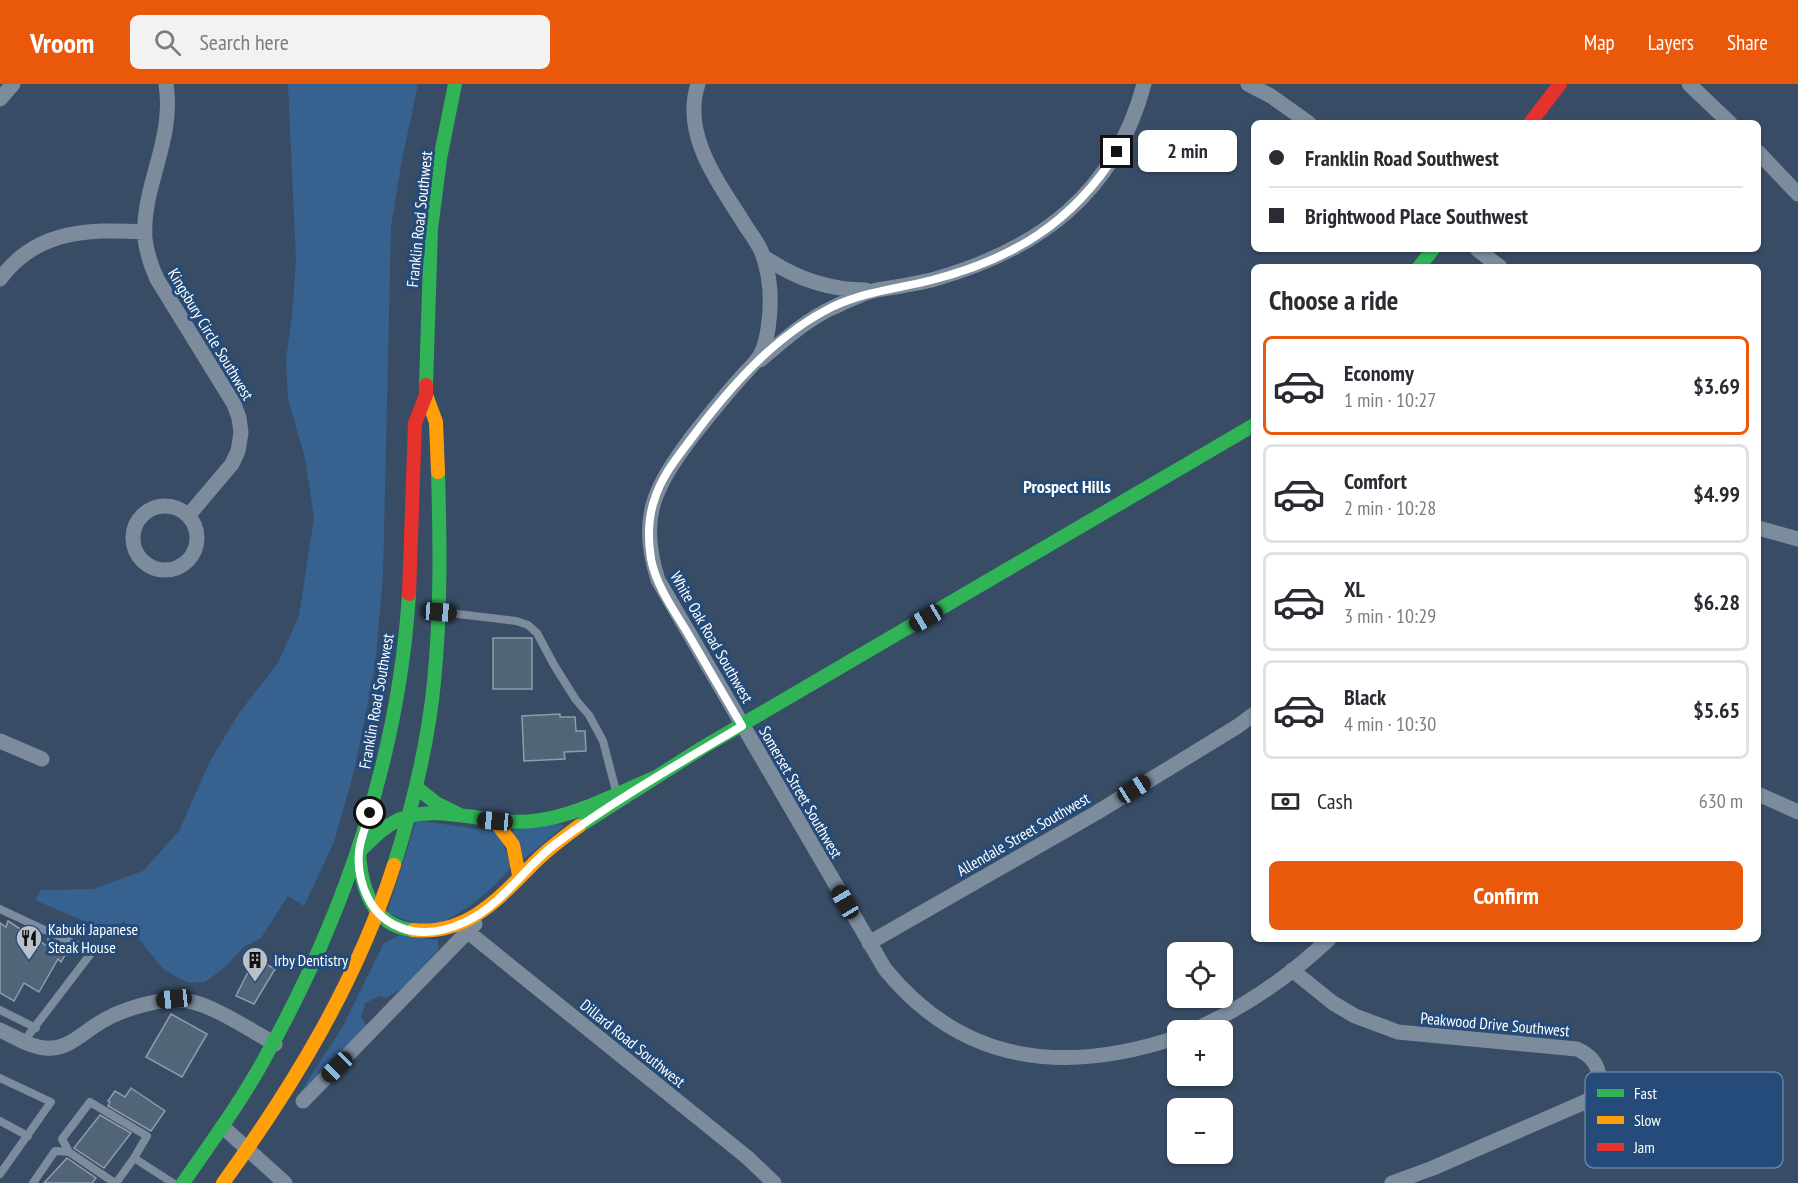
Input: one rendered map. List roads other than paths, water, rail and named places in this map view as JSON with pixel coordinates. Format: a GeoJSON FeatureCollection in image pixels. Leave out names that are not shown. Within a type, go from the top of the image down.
{"type":"FeatureCollection","features":[{"type":"Feature","properties":{"kind":"main road","name":"Franklin Road Southwest"},"geometry":{"type":"LineString","coordinates":[[183,1183],[223,1127],[275,1044],[307,980],[359,852],[376,794],[398,686],[409,589],[415,423],[426,395],[431,230],[440,159],[455,84]]}},
{"type":"Feature","properties":{"kind":"main road"},"geometry":{"type":"LineString","coordinates":[[1532,120],[1560,84]]}},
{"type":"Feature","properties":{"kind":"main road"},"geometry":{"type":"LineString","coordinates":[[1421,264],[1431,252]]}},
{"type":"Feature","properties":{"kind":"main road","name":"Franklin Road Southwest"},"geometry":{"type":"LineString","coordinates":[[223,1183],[291,1085],[357,963],[377,913],[416,787],[434,685],[439,612],[437,436],[436,422],[426,395]]}},
{"type":"Feature","properties":{"kind":"main road"},"geometry":{"type":"LineString","coordinates":[[654,778],[558,816],[533,821],[495,821],[460,815],[408,815],[380,829],[359,852],[359,868],[363,887],[377,913],[391,925],[407,931],[425,932],[462,924],[491,906],[519,875],[553,846],[654,778],[1251,427]]}},
{"type":"Feature","properties":{"kind":"main road"},"geometry":{"type":"LineString","coordinates":[[416,787],[436,803],[460,815]]}},
{"type":"Feature","properties":{"kind":"main road"},"geometry":{"type":"LineString","coordinates":[[495,821],[513,841],[518,858],[519,875]]}},
{"type":"Feature","properties":{"kind":"street"},"geometry":{"type":"LineString","coordinates":[[0,99],[13,84]]}},
{"type":"Feature","properties":{"kind":"street","name":"Kingsbury Circle Southwest"},"geometry":{"type":"LineString","coordinates":[[166,84],[169,117],[146,214],[145,232],[149,261],[157,279],[234,404],[241,433],[238,451],[232,464],[188,516]]}},
{"type":"Feature","properties":{"kind":"street","name":"White Oak Road Southwest"},"geometry":{"type":"LineString","coordinates":[[698,84],[694,107],[695,130],[700,148],[763,256],[769,279],[770,315],[767,336],[759,360],[738,380],[665,474],[654,500],[649,520],[651,561],[658,580],[742,726]]}},
{"type":"Feature","properties":{"kind":"street"},"geometry":{"type":"LineString","coordinates":[[759,360],[786,338],[825,312],[875,291],[931,280],[973,267],[1021,245],[1062,219],[1089,191],[1117,152],[1138,105],[1144,84]]}},
{"type":"Feature","properties":{"kind":"street"},"geometry":{"type":"LineString","coordinates":[[1248,84],[1271,96],[1305,120]]}},
{"type":"Feature","properties":{"kind":"street"},"geometry":{"type":"LineString","coordinates":[[1689,84],[1727,120]]}},
{"type":"Feature","properties":{"kind":"street"},"geometry":{"type":"LineString","coordinates":[[1761,155],[1798,194]]}},
{"type":"Feature","properties":{"kind":"street"},"geometry":{"type":"LineString","coordinates":[[0,279],[19,259],[33,249],[67,234],[100,230],[145,232]]}},
{"type":"Feature","properties":{"kind":"street"},"geometry":{"type":"LineString","coordinates":[[1481,252],[1496,264]]}},
{"type":"Feature","properties":{"kind":"street"},"geometry":{"type":"LineString","coordinates":[[763,256],[782,269],[825,286],[875,291]]}},
{"type":"Feature","properties":{"kind":"street"},"geometry":{"type":"LineString","coordinates":[[162,506],[180,510],[188,516],[196,531],[197,542],[191,557],[183,565],[168,570],[156,569],[141,560],[133,539],[135,528],[141,517],[150,510],[162,506]]}},
{"type":"Feature","properties":{"kind":"street"},"geometry":{"type":"LineString","coordinates":[[1761,529],[1798,539]]}},
{"type":"Feature","properties":{"kind":"street","name":"Allendale Street Southwest"},"geometry":{"type":"LineString","coordinates":[[869,943],[1096,813],[1251,716]]}},
{"type":"Feature","properties":{"kind":"street","name":"Somerset Street Southwest"},"geometry":{"type":"LineString","coordinates":[[742,726],[885,969],[922,1009],[953,1030],[998,1050],[1024,1055],[1095,1056],[1167,1040]]}},
{"type":"Feature","properties":{"kind":"street"},"geometry":{"type":"LineString","coordinates":[[0,741],[42,759]]}},
{"type":"Feature","properties":{"kind":"street"},"geometry":{"type":"LineString","coordinates":[[1761,795],[1798,813]]}},
{"type":"Feature","properties":{"kind":"street"},"geometry":{"type":"LineString","coordinates":[[303,1101],[491,906]]}},
{"type":"Feature","properties":{"kind":"street","name":"Dillard Road Southwest"},"geometry":{"type":"LineString","coordinates":[[468,932],[748,1158],[774,1183]]}},
{"type":"Feature","properties":{"kind":"street"},"geometry":{"type":"LineString","coordinates":[[1218,1020],[1292,970],[1325,942]]}},
{"type":"Feature","properties":{"kind":"street","name":"Peakwood Drive Southwest"},"geometry":{"type":"LineString","coordinates":[[1292,970],[1333,1003],[1374,1025],[1418,1036],[1577,1049],[1593,1059],[1599,1072]]}},
{"type":"Feature","properties":{"kind":"street"},"geometry":{"type":"LineString","coordinates":[[0,1030],[39,1048],[63,1046],[110,1017],[174,999],[202,1005],[275,1044]]}},
{"type":"Feature","properties":{"kind":"street","name":"Peakwood Drive Southwest"},"geometry":{"type":"LineString","coordinates":[[1392,1183],[1443,1164],[1585,1102]]}},
{"type":"Feature","properties":{"kind":"street"},"geometry":{"type":"LineString","coordinates":[[223,1127],[249,1148],[285,1183]]}},
{"type":"Feature","properties":{"kind":"lane"},"geometry":{"type":"LineString","coordinates":[[439,612],[516,621],[528,625],[537,633],[554,665],[576,700],[589,715],[603,741],[616,793]]}},
{"type":"Feature","properties":{"kind":"lane"},"geometry":{"type":"LineString","coordinates":[[0,909],[92,952],[24,1041]]}},
{"type":"Feature","properties":{"kind":"lane"},"geometry":{"type":"LineString","coordinates":[[0,1010],[36,1028]]}},
{"type":"Feature","properties":{"kind":"lane"},"geometry":{"type":"LineString","coordinates":[[0,1078],[51,1102],[0,1174]]}},
{"type":"Feature","properties":{"kind":"lane"},"geometry":{"type":"LineString","coordinates":[[90,1102],[147,1136],[134,1158],[116,1183],[69,1152],[62,1139],[90,1102]]}},
{"type":"Feature","properties":{"kind":"lane"},"geometry":{"type":"LineString","coordinates":[[0,1121],[28,1136]]}},
{"type":"Feature","properties":{"kind":"lane"},"geometry":{"type":"LineString","coordinates":[[33,1183],[55,1151],[69,1152]]}},
{"type":"Feature","properties":{"kind":"lane"},"geometry":{"type":"LineString","coordinates":[[134,1158],[172,1183]]}},
{"type":"Feature","properties":{"kind":"place","name":"Kabuki Japanese Steak House"},"geometry":{"type":"Point","coordinates":[29,961]}},
{"type":"Feature","properties":{"kind":"place","name":"Irby Dentistry"},"geometry":{"type":"Point","coordinates":[255,983]}},
{"type":"Feature","properties":{"kind":"district","name":"Prospect Hills"},"geometry":{"type":"Point","coordinates":[1067,487]}}]}
